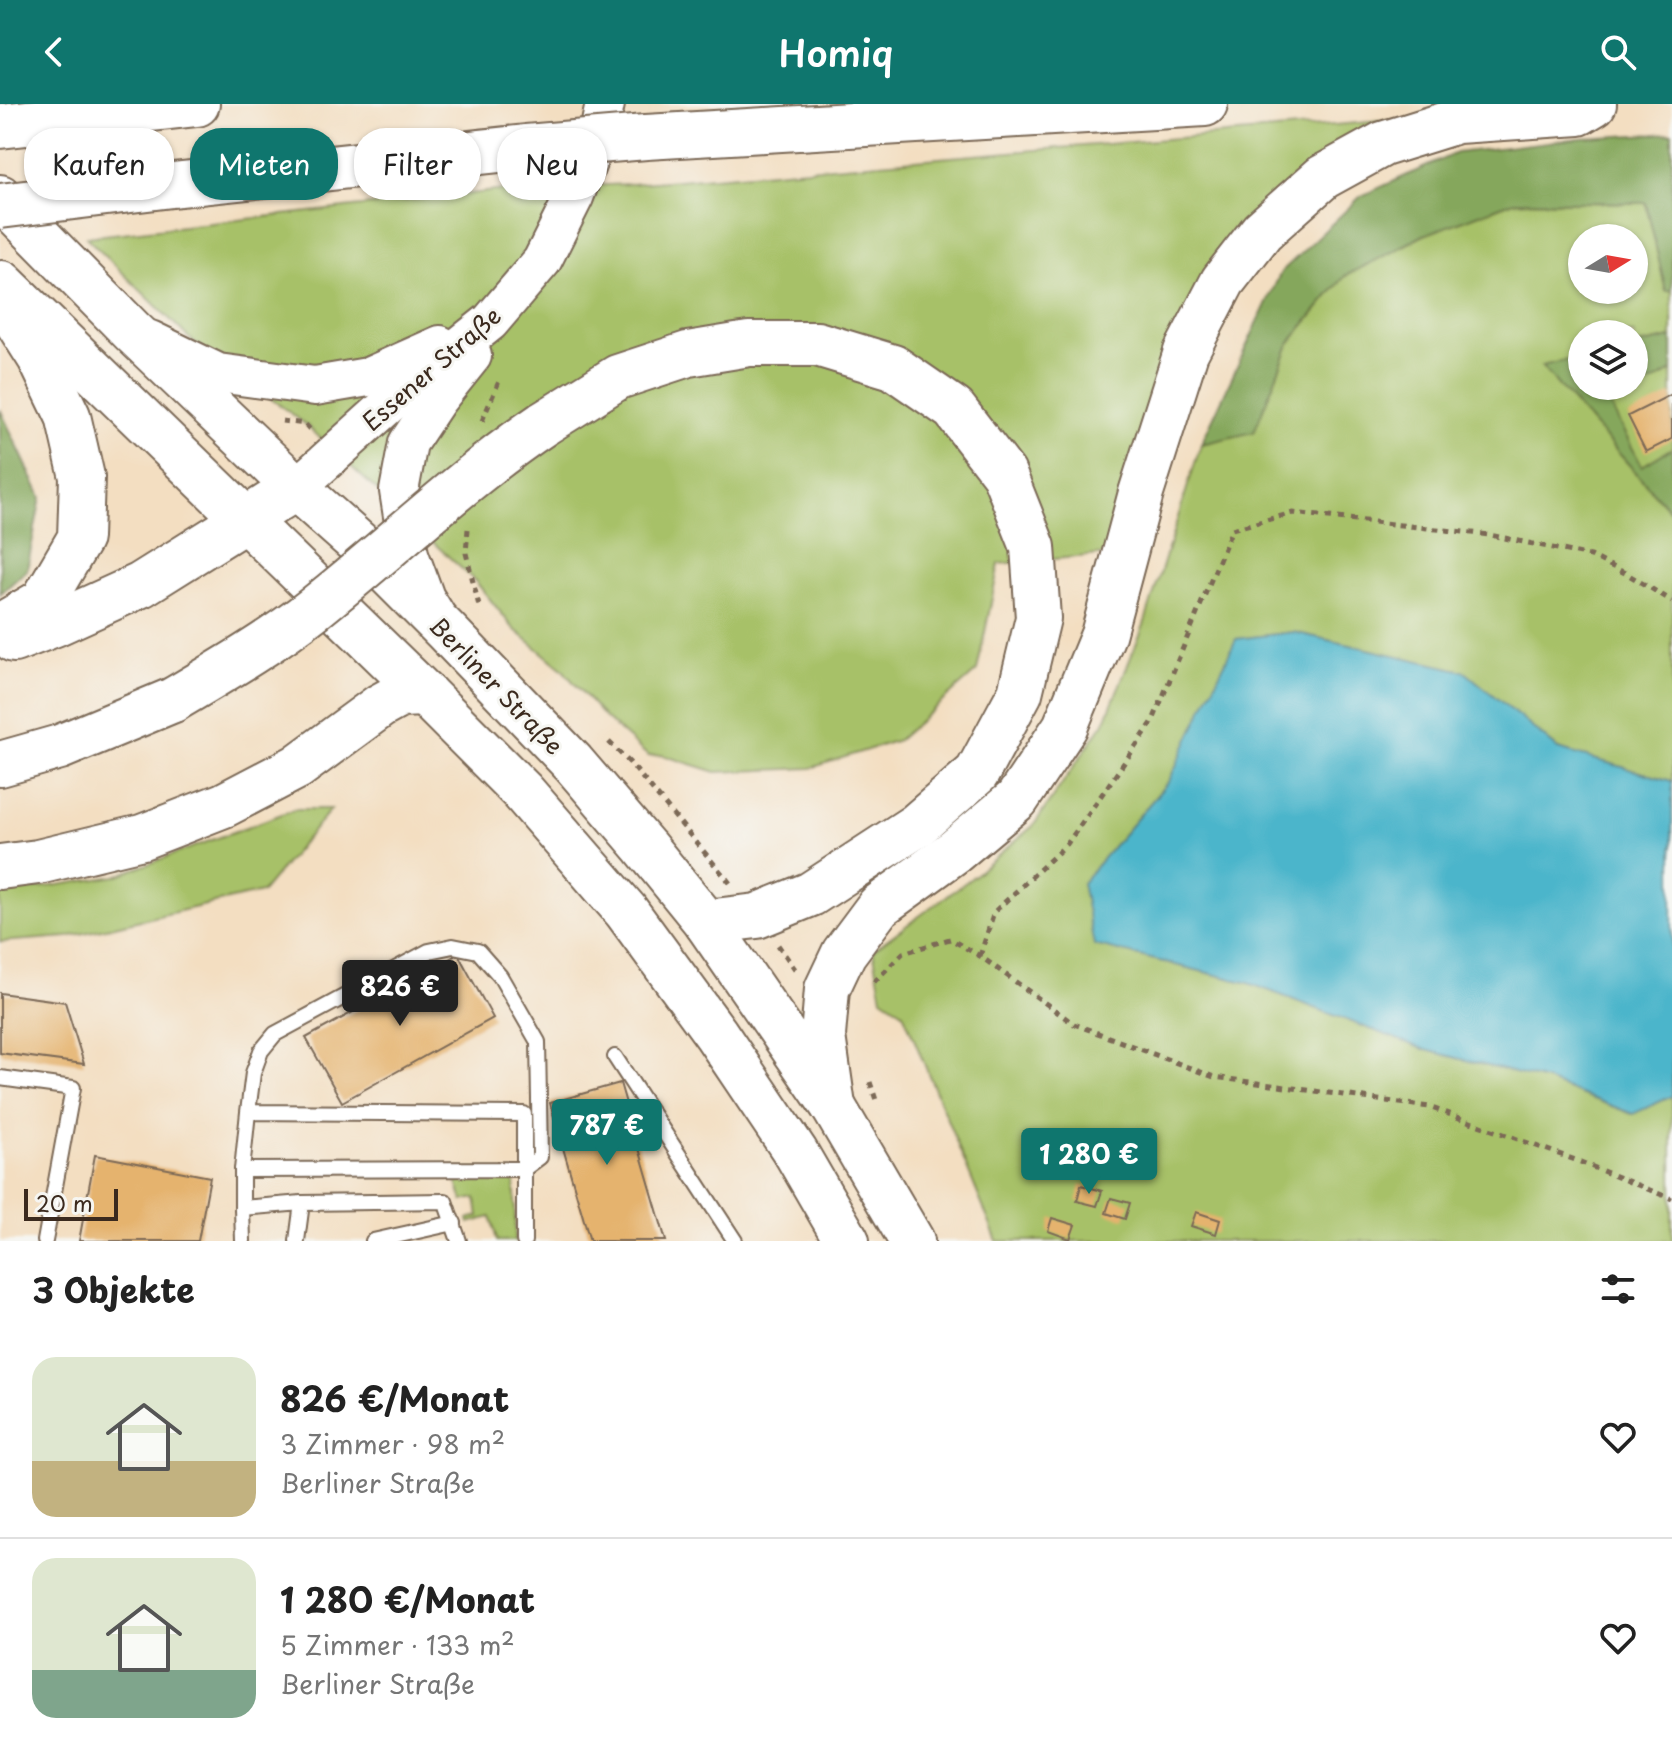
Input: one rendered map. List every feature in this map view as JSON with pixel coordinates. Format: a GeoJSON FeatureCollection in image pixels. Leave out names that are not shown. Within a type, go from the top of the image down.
{"type":"FeatureCollection","features":[{"type":"Feature","properties":{"kind":"main road"},"geometry":{"type":"LineString","coordinates":[[0,126],[197,104]]}},
{"type":"Feature","properties":{"kind":"main road","name":"Essener Straße"},"geometry":{"type":"LineString","coordinates":[[296,488],[406,389],[490,322],[542,261],[574,197],[600,128],[605,104]]}},
{"type":"Feature","properties":{"kind":"main road"},"geometry":{"type":"LineString","coordinates":[[0,206],[526,147],[1205,104]]}},
{"type":"Feature","properties":{"kind":"main road"},"geometry":{"type":"LineString","coordinates":[[833,1106],[823,1036],[827,989],[844,953],[879,906],[955,851],[1017,799],[1065,727],[1103,635],[1141,493],[1186,352],[1223,281],[1262,231],[1323,177],[1383,144],[1457,121],[1579,113],[1594,104]]}},
{"type":"Feature","properties":{"kind":"main road","name":"Berliner Straße"},"geometry":{"type":"LineString","coordinates":[[0,197],[132,331],[296,488],[358,543],[463,623],[573,763],[706,922],[833,1106],[912,1241]]}},
{"type":"Feature","properties":{"kind":"main road"},"geometry":{"type":"LineString","coordinates":[[0,281],[522,791],[626,911],[716,1034],[796,1153],[847,1241]]}},
{"type":"Feature","properties":{"kind":"main road"},"geometry":{"type":"LineString","coordinates":[[0,295],[40,358],[68,416],[82,477],[80,538],[43,601],[0,626]]}},
{"type":"Feature","properties":{"kind":"main road"},"geometry":{"type":"LineString","coordinates":[[132,331],[218,373],[315,386],[368,377],[490,322]]}},
{"type":"Feature","properties":{"kind":"main road"},"geometry":{"type":"LineString","coordinates":[[463,623],[425,598],[409,554],[399,491],[408,443],[436,401],[479,349],[490,322]]}},
{"type":"Feature","properties":{"kind":"main road"},"geometry":{"type":"LineString","coordinates":[[0,764],[60,747],[173,700],[241,661],[314,609],[505,450],[618,377],[688,354],[749,344],[817,344],[893,367],[954,409],[1004,474],[1033,547],[1038,618],[1020,693],[977,773],[917,825],[811,894],[757,916],[706,922]]}},
{"type":"Feature","properties":{"kind":"main road"},"geometry":{"type":"LineString","coordinates":[[0,645],[141,585],[296,488]]}},
{"type":"Feature","properties":{"kind":"main road"},"geometry":{"type":"LineString","coordinates":[[0,867],[38,862],[142,837],[224,805],[297,767],[380,706],[400,695],[425,694]]}},
{"type":"Feature","properties":{"kind":"lane"},"geometry":{"type":"LineString","coordinates":[[242,1170],[524,1169],[540,1157],[538,1042],[493,967],[478,951],[453,946],[429,951],[275,1034],[261,1051],[253,1073],[242,1170],[243,1241]]}},
{"type":"Feature","properties":{"kind":"lane"},"geometry":{"type":"LineString","coordinates":[[615,1057],[735,1241]]}},
{"type":"Feature","properties":{"kind":"lane"},"geometry":{"type":"LineString","coordinates":[[0,1078],[73,1088],[45,1241]]}},
{"type":"Feature","properties":{"kind":"lane"},"geometry":{"type":"LineString","coordinates":[[248,1112],[524,1114],[524,1241]]}},
{"type":"Feature","properties":{"kind":"lane"},"geometry":{"type":"LineString","coordinates":[[242,1208],[302,1203],[445,1201],[459,1241]]}},
{"type":"Feature","properties":{"kind":"lane"},"geometry":{"type":"LineString","coordinates":[[297,1241],[302,1203]]}},
{"type":"Feature","properties":{"kind":"lane"},"geometry":{"type":"LineString","coordinates":[[373,1241],[454,1223]]}},
{"type":"Feature","properties":{"kind":"path"},"geometry":{"type":"LineString","coordinates":[[980,956],[994,912],[1067,844],[1152,723],[1232,529],[1293,513],[1490,535],[1591,556],[1672,601]]}},
{"type":"Feature","properties":{"kind":"path"},"geometry":{"type":"LineString","coordinates":[[463,623],[468,524]]}},
{"type":"Feature","properties":{"kind":"path"},"geometry":{"type":"LineString","coordinates":[[608,742],[630,763],[757,916],[799,975],[827,989]]}},
{"type":"Feature","properties":{"kind":"path"},"geometry":{"type":"LineString","coordinates":[[871,984],[903,953],[950,939],[980,956],[1074,1024],[1214,1077],[1429,1107],[1672,1199]]}},
{"type":"Feature","properties":{"kind":"green space"},"geometry":{"type":"Polygon","coordinates":[[[1393,120],[1224,254],[1110,554],[999,564],[977,671],[898,740],[811,768],[716,772],[662,755],[648,756],[605,718],[562,669],[514,629],[476,582],[305,424],[188,337],[86,237],[416,200],[481,200],[481,193],[497,191],[497,200],[607,200],[607,185],[1393,120]]]}},
{"type":"Feature","properties":{"kind":"green space"},"geometry":{"type":"Polygon","coordinates":[[[1672,133],[1672,291],[1666,291],[1646,203],[1514,201],[1424,235],[1345,276],[1290,342],[1254,432],[1201,444],[1281,272],[1361,196],[1456,153],[1581,138],[1672,133]]]}},
{"type":"Feature","properties":{"kind":"green space"},"geometry":{"type":"Polygon","coordinates":[[[1514,201],[1646,203],[1666,291],[1672,291],[1672,338],[1648,343],[1648,320],[1568,320],[1568,360],[1542,366],[1568,395],[1568,400],[1572,400],[1672,513],[1672,781],[1558,749],[1463,671],[1293,632],[1237,639],[1169,781],[1082,883],[1095,945],[1249,983],[1426,1050],[1546,1081],[1632,1114],[1672,1096],[1672,1241],[997,1241],[903,1012],[882,998],[873,950],[970,879],[1033,826],[1105,721],[1144,625],[1201,444],[1254,431],[1290,342],[1345,276],[1424,235],[1514,201]]]}},
{"type":"Feature","properties":{"kind":"green space"},"geometry":{"type":"Polygon","coordinates":[[[1672,338],[1672,371],[1648,385],[1648,343],[1672,338]]]}},
{"type":"Feature","properties":{"kind":"green space"},"geometry":{"type":"Polygon","coordinates":[[[1568,360],[1568,396],[1541,366],[1568,360]]]}},
{"type":"Feature","properties":{"kind":"green space"},"geometry":{"type":"Polygon","coordinates":[[[1672,371],[1672,448],[1642,467],[1610,406],[1621,400],[1648,400],[1648,385],[1672,371]]]}},
{"type":"Feature","properties":{"kind":"green space"},"geometry":{"type":"Polygon","coordinates":[[[1571,400],[1621,400],[1610,406],[1642,466],[1672,448],[1672,513],[1571,400]]]}},
{"type":"Feature","properties":{"kind":"green space"},"geometry":{"type":"Polygon","coordinates":[[[0,409],[41,497],[27,570],[0,594],[0,409]]]}},
{"type":"Feature","properties":{"kind":"green space"},"geometry":{"type":"Polygon","coordinates":[[[295,809],[331,809],[262,892],[67,937],[0,942],[0,894],[116,876],[295,809]]]}},
{"type":"Feature","properties":{"kind":"green space"},"geometry":{"type":"Polygon","coordinates":[[[515,1179],[515,1241],[497,1241],[491,1217],[469,1223],[468,1219],[479,1216],[476,1198],[463,1201],[456,1180],[515,1179]]]}},
{"type":"Feature","properties":{"kind":"water"},"geometry":{"type":"Polygon","coordinates":[[[1293,632],[1464,671],[1558,749],[1672,781],[1672,1096],[1633,1114],[1546,1081],[1426,1050],[1249,983],[1094,945],[1082,883],[1169,781],[1236,639],[1293,632]]]}},
{"type":"Feature","properties":{"kind":"building"},"geometry":{"type":"Polygon","coordinates":[[[1672,394],[1672,439],[1646,452],[1628,416],[1672,394]]]}},
{"type":"Feature","properties":{"kind":"building"},"geometry":{"type":"Polygon","coordinates":[[[458,954],[493,1018],[342,1102],[306,1038],[458,954]]]}},
{"type":"Feature","properties":{"kind":"building"},"geometry":{"type":"Polygon","coordinates":[[[0,993],[65,1002],[84,1064],[0,1053],[0,993]]]}},
{"type":"Feature","properties":{"kind":"building"},"geometry":{"type":"Polygon","coordinates":[[[620,1083],[666,1241],[590,1241],[550,1103],[620,1083]]]}},
{"type":"Feature","properties":{"kind":"building"},"geometry":{"type":"Polygon","coordinates":[[[95,1155],[210,1177],[198,1241],[79,1241],[95,1155]]]}},
{"type":"Feature","properties":{"kind":"building"},"geometry":{"type":"Polygon","coordinates":[[[1081,1185],[1102,1191],[1097,1206],[1077,1201],[1081,1185]]]}},
{"type":"Feature","properties":{"kind":"building"},"geometry":{"type":"Polygon","coordinates":[[[1111,1198],[1130,1203],[1125,1219],[1106,1213],[1111,1198]]]}},
{"type":"Feature","properties":{"kind":"building"},"geometry":{"type":"Polygon","coordinates":[[[1196,1212],[1220,1220],[1216,1234],[1191,1226],[1196,1212]]]}},
{"type":"Feature","properties":{"kind":"building"},"geometry":{"type":"Polygon","coordinates":[[[1052,1218],[1075,1225],[1070,1239],[1048,1231],[1052,1218]]]}}]}
